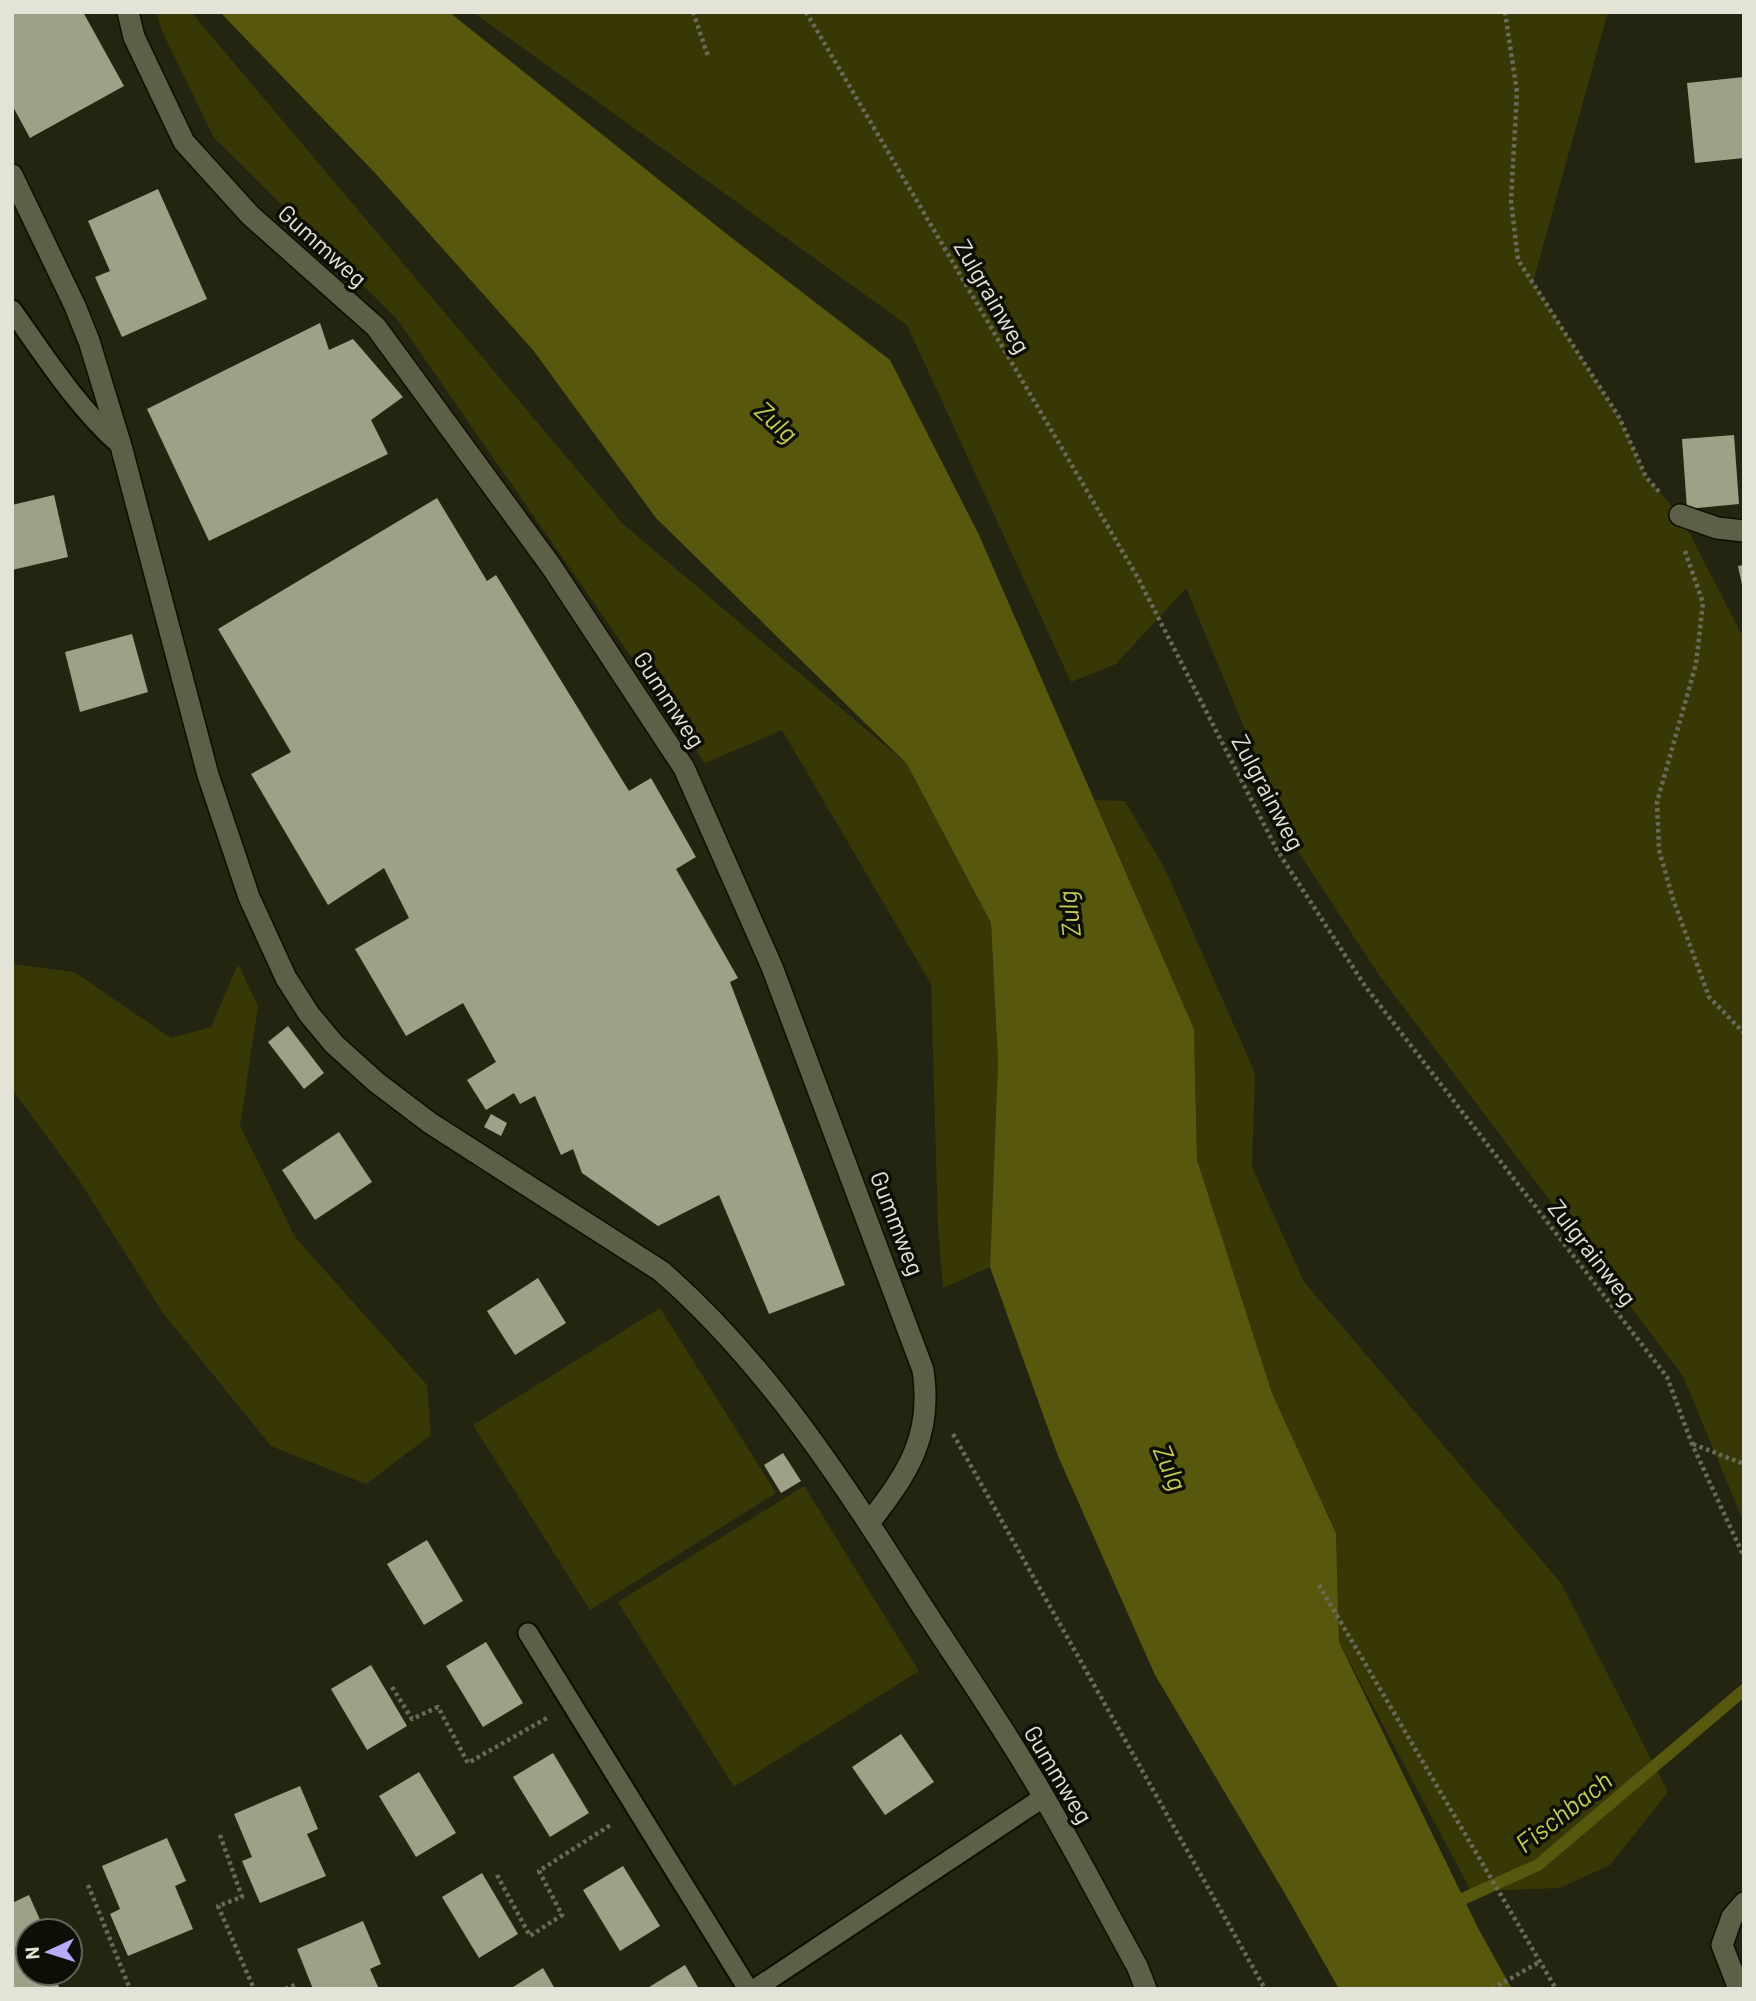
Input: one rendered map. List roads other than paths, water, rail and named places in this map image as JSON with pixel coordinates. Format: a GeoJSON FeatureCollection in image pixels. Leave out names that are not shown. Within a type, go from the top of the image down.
{"type":"FeatureCollection","features":[{"type":"Feature","properties":{"kind":"street","name":"Gummweg"},"geometry":{"type":"LineString","coordinates":[[128,12],[134,37],[184,142],[250,215],[376,327],[551,566],[684,768],[772,967],[916,1347],[926,1387],[923,1425],[914,1457],[900,1483],[869,1522]]}},
{"type":"Feature","properties":{"kind":"street","name":"Gummweg"},"geometry":{"type":"LineString","coordinates":[[12,175],[75,306],[92,352],[121,446],[212,787],[249,897],[286,978],[309,1014],[334,1044],[376,1082],[430,1123],[661,1271],[690,1296],[726,1334],[787,1406],[869,1522],[1044,1797],[1137,1966],[1146,1989]]}},
{"type":"Feature","properties":{"kind":"street"},"geometry":{"type":"LineString","coordinates":[[1680,515],[1717,528],[1744,531]]}},
{"type":"Feature","properties":{"kind":"street"},"geometry":{"type":"LineString","coordinates":[[1740,1989],[1722,1945],[1732,1917],[1744,1903]]}},
{"type":"Feature","properties":{"kind":"lane"},"geometry":{"type":"LineString","coordinates":[[12,310],[82,408],[121,446]]}},
{"type":"Feature","properties":{"kind":"lane"},"geometry":{"type":"LineString","coordinates":[[528,1633],[748,1989]]}},
{"type":"Feature","properties":{"kind":"lane"},"geometry":{"type":"LineString","coordinates":[[755,1989],[1044,1797]]}},
{"type":"Feature","properties":{"kind":"water","name":"Zulg"},"geometry":{"type":"Polygon","coordinates":[[[220,12],[449,12],[728,235],[890,360],[979,535],[1194,1029],[1197,1160],[1272,1393],[1336,1533],[1339,1642],[1479,1930],[1512,1989],[1339,1989],[1155,1675],[1058,1456],[990,1267],[998,1062],[991,923],[907,764],[656,518],[533,350],[377,175],[220,12]]]}},
{"type":"Feature","properties":{"kind":"waterway","name":"Fischbach"},"geometry":{"type":"LineString","coordinates":[[1449,1905],[1538,1865],[1744,1690]]}}]}
